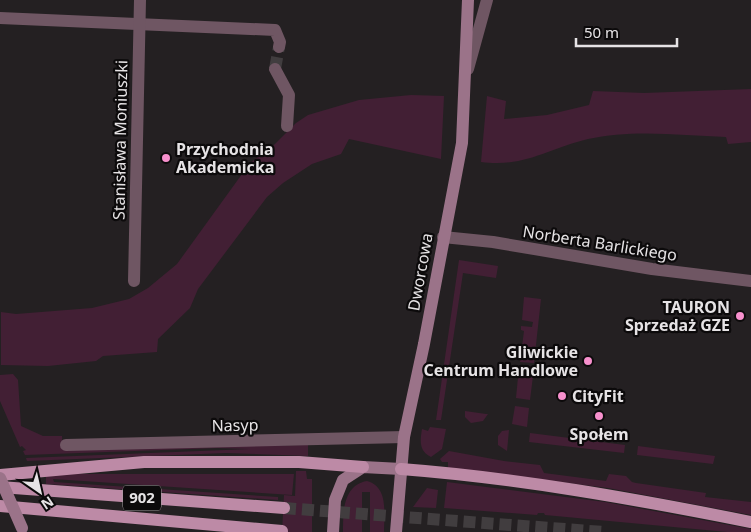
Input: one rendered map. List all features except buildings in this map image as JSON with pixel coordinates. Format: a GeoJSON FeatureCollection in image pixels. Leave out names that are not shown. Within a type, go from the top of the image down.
{"type":"FeatureCollection","features":[{"type":"Feature","properties":{"kind":"main road","name":"Dworcowa"},"geometry":{"type":"LineString","coordinates":[[396,532],[404,437],[424,344],[462,143],[468,0]]}},
{"type":"Feature","properties":{"kind":"main road"},"geometry":{"type":"LineString","coordinates":[[23,530],[0,476],[144,462],[299,462],[401,469],[614,496],[751,522]]}},
{"type":"Feature","properties":{"kind":"main road"},"geometry":{"type":"LineString","coordinates":[[334,532],[336,493],[343,480],[363,467]]}},
{"type":"Feature","properties":{"kind":"main road","name":"902"},"geometry":{"type":"LineString","coordinates":[[0,487],[284,508]]}},
{"type":"Feature","properties":{"kind":"main road","name":"902"},"geometry":{"type":"LineString","coordinates":[[0,506],[282,531]]}},
{"type":"Feature","properties":{"kind":"street","name":"Stanisława Moniuszki"},"geometry":{"type":"LineString","coordinates":[[134,282],[140,0]]}},
{"type":"Feature","properties":{"kind":"street","name":"Dworcowa"},"geometry":{"type":"LineString","coordinates":[[465,79],[487,0]]}},
{"type":"Feature","properties":{"kind":"street"},"geometry":{"type":"LineString","coordinates":[[0,18],[276,30],[280,42],[279,47]]}},
{"type":"Feature","properties":{"kind":"street"},"geometry":{"type":"LineString","coordinates":[[275,69],[289,95],[287,126]]}},
{"type":"Feature","properties":{"kind":"street","name":"Norberta Barlickiego"},"geometry":{"type":"LineString","coordinates":[[443,237],[493,242],[652,269],[751,282]]}},
{"type":"Feature","properties":{"kind":"street","name":"Nasyp"},"geometry":{"type":"LineString","coordinates":[[66,444],[404,437]]}},
{"type":"Feature","properties":{"kind":"shaded area"},"geometry":{"type":"Polygon","coordinates":[[[751,89],[751,142],[728,144],[726,137],[639,133],[621,134],[588,139],[524,160],[497,163],[481,162],[487,96],[506,101],[504,119],[547,115],[589,105],[593,91],[644,93],[751,89]]]}},
{"type":"Feature","properties":{"kind":"shaded area"},"geometry":{"type":"Polygon","coordinates":[[[411,95],[444,96],[441,159],[349,139],[341,154],[312,164],[283,183],[267,197],[198,289],[190,308],[158,339],[157,352],[103,356],[96,361],[48,366],[1,365],[1,312],[16,314],[92,308],[129,299],[148,288],[177,264],[250,163],[275,144],[296,123],[308,115],[359,100],[411,95]]]}},
{"type":"Feature","properties":{"kind":"shaded area"},"geometry":{"type":"Polygon","coordinates":[[[459,260],[498,266],[496,278],[463,273],[441,420],[436,420],[459,260]]]}},
{"type":"Feature","properties":{"kind":"shaded area"},"geometry":{"type":"Polygon","coordinates":[[[524,297],[541,299],[534,363],[520,362],[524,331],[521,330],[521,326],[532,327],[533,322],[522,320],[524,297]]]}},
{"type":"Feature","properties":{"kind":"shaded area"},"geometry":{"type":"Polygon","coordinates":[[[519,367],[534,368],[530,400],[516,398],[519,367]]]}},
{"type":"Feature","properties":{"kind":"shaded area"},"geometry":{"type":"Polygon","coordinates":[[[13,374],[18,380],[21,426],[43,436],[62,436],[63,449],[308,445],[308,456],[226,453],[27,461],[26,458],[250,449],[217,448],[25,455],[23,451],[26,450],[22,446],[20,447],[0,401],[0,375],[13,374]]]}},
{"type":"Feature","properties":{"kind":"shaded area"},"geometry":{"type":"Polygon","coordinates":[[[515,406],[529,408],[527,427],[512,424],[515,406]]]}},
{"type":"Feature","properties":{"kind":"shaded area"},"geometry":{"type":"Polygon","coordinates":[[[465,411],[488,414],[483,421],[471,423],[465,417],[465,411]]]}},
{"type":"Feature","properties":{"kind":"shaded area"},"geometry":{"type":"Polygon","coordinates":[[[430,427],[446,429],[442,449],[431,457],[422,449],[421,442],[422,429],[428,431],[430,427]]]}},
{"type":"Feature","properties":{"kind":"shaded area"},"geometry":{"type":"Polygon","coordinates":[[[509,430],[507,451],[498,445],[498,436],[502,431],[509,430]]]}},
{"type":"Feature","properties":{"kind":"shaded area"},"geometry":{"type":"Polygon","coordinates":[[[530,433],[625,445],[624,453],[529,442],[530,433]]]}},
{"type":"Feature","properties":{"kind":"shaded area"},"geometry":{"type":"Polygon","coordinates":[[[638,446],[715,456],[713,464],[637,455],[638,446]]]}},
{"type":"Feature","properties":{"kind":"shaded area"},"geometry":{"type":"Polygon","coordinates":[[[449,451],[504,461],[540,465],[544,473],[606,481],[609,474],[626,476],[636,483],[706,493],[705,497],[751,502],[751,515],[608,488],[448,468],[448,462],[442,462],[440,459],[449,451]]]}},
{"type":"Feature","properties":{"kind":"shaded area"},"geometry":{"type":"Polygon","coordinates":[[[296,471],[306,471],[307,479],[312,479],[312,532],[282,532],[284,495],[295,496],[296,471]]]}},
{"type":"Feature","properties":{"kind":"shaded area"},"geometry":{"type":"Polygon","coordinates":[[[46,474],[294,474],[292,495],[53,479],[54,482],[278,497],[278,500],[46,484],[46,474]]]}},
{"type":"Feature","properties":{"kind":"shaded area"},"geometry":{"type":"Polygon","coordinates":[[[367,481],[374,484],[382,495],[384,502],[384,532],[370,532],[370,492],[362,492],[362,532],[343,532],[344,508],[349,494],[353,488],[367,481]]]}},
{"type":"Feature","properties":{"kind":"shaded area"},"geometry":{"type":"Polygon","coordinates":[[[447,482],[605,502],[751,529],[751,532],[727,532],[545,515],[544,513],[538,513],[537,515],[444,508],[447,482]]]}},
{"type":"Feature","properties":{"kind":"shaded area"},"geometry":{"type":"Polygon","coordinates":[[[427,488],[438,490],[436,508],[413,507],[427,488]]]}},
{"type":"Feature","properties":{"kind":"tunnel"},"geometry":{"type":"LineString","coordinates":[[275,69],[279,47]]}},
{"type":"Feature","properties":{"kind":"tunnel"},"geometry":{"type":"LineString","coordinates":[[284,508],[604,532]]}},
{"type":"Feature","properties":{"kind":"place","name":"Przychodnia Akademicka"},"geometry":{"type":"Point","coordinates":[166,158]}},
{"type":"Feature","properties":{"kind":"place","name":"TAURON Sprzedaż GZE"},"geometry":{"type":"Point","coordinates":[740,316]}},
{"type":"Feature","properties":{"kind":"place","name":"Gliwickie Centrum Handlowe"},"geometry":{"type":"Point","coordinates":[588,361]}},
{"type":"Feature","properties":{"kind":"place","name":"CityFit"},"geometry":{"type":"Point","coordinates":[562,396]}},
{"type":"Feature","properties":{"kind":"place","name":"Społem"},"geometry":{"type":"Point","coordinates":[599,416]}}]}
